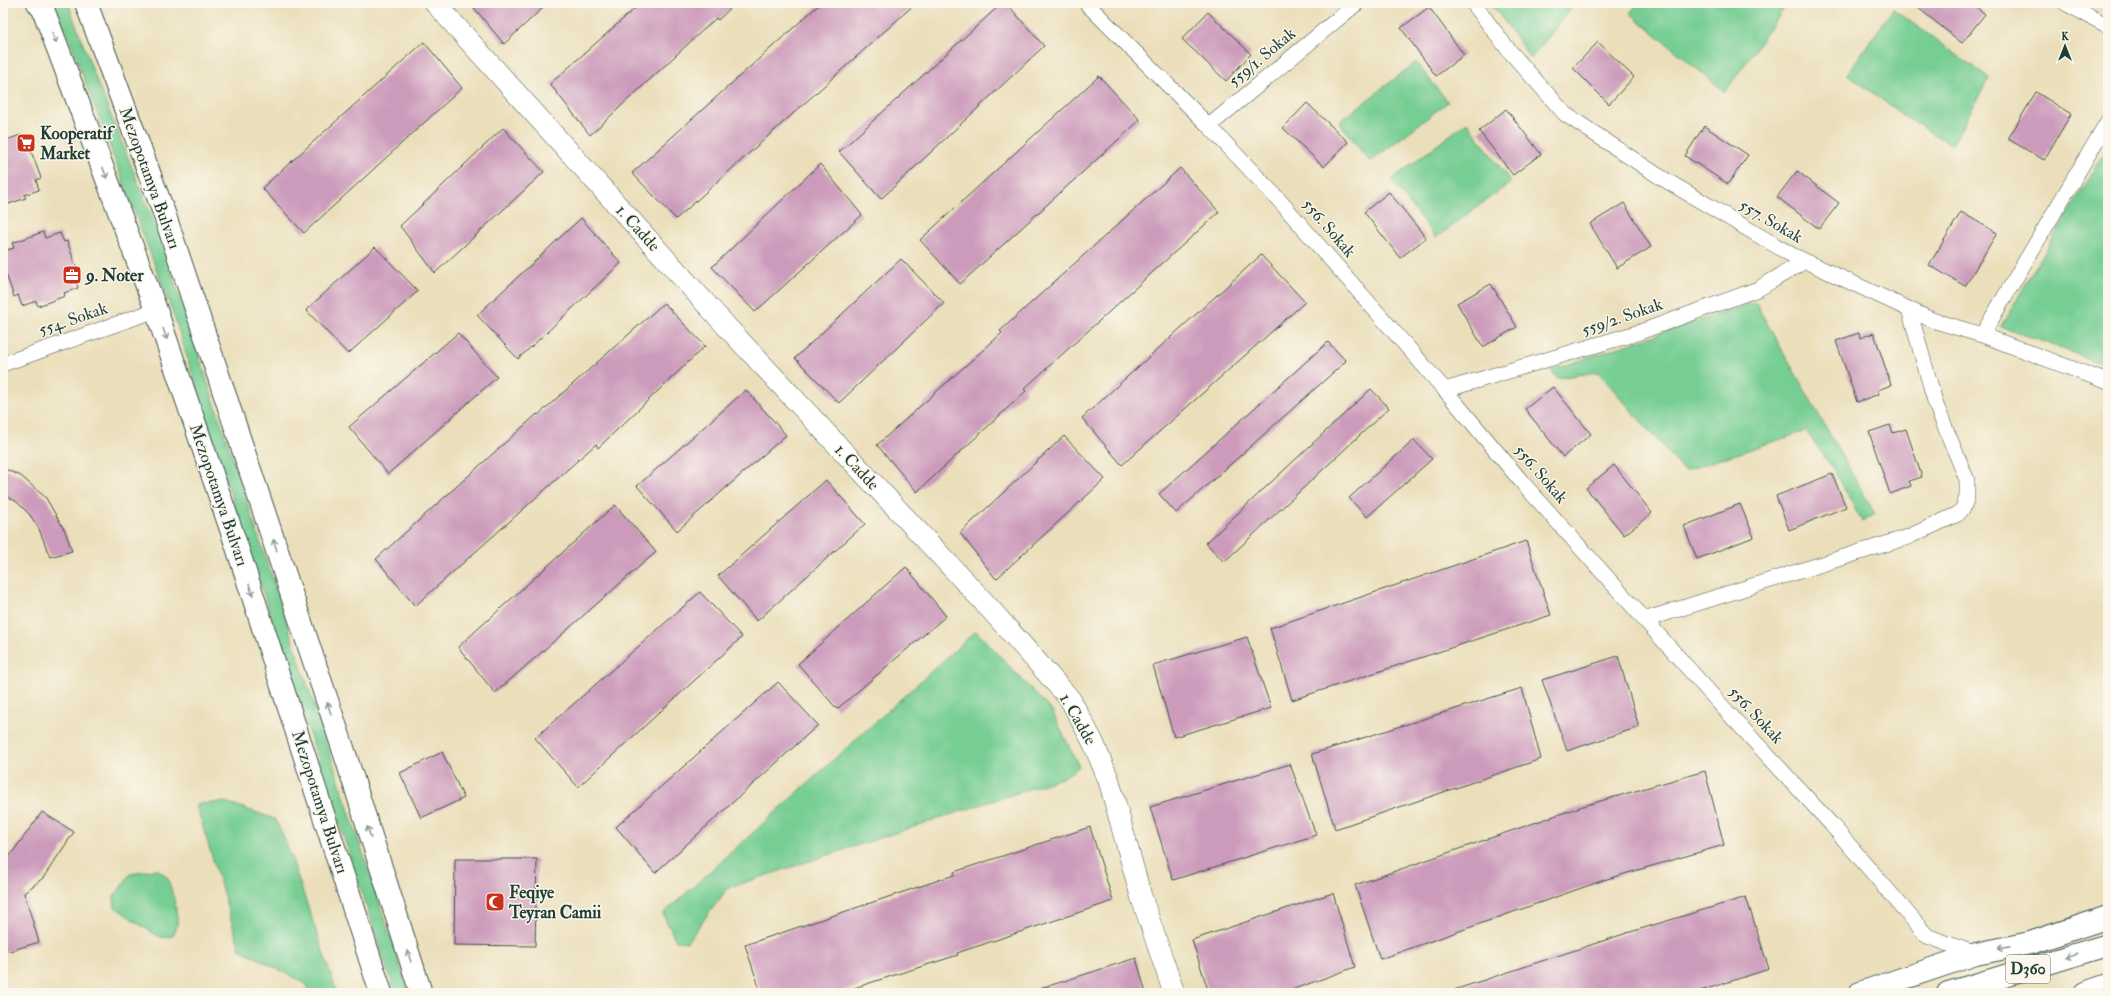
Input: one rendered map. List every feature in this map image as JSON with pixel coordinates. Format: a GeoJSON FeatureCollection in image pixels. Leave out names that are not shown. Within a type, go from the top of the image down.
{"type":"FeatureCollection","features":[{"type":"Feature","properties":{"kind":"main road","name":"Mezopotamya Bulvarı"},"geometry":{"type":"LineString","coordinates":[[38,3],[43,9],[156,310],[236,544],[381,993]]}},
{"type":"Feature","properties":{"kind":"main road","name":"Mezopotamya Bulvarı"},"geometry":{"type":"LineString","coordinates":[[86,3],[164,213],[342,748],[421,993]]}},
{"type":"Feature","properties":{"kind":"main road"},"geometry":{"type":"LineString","coordinates":[[2030,943],[2108,917]]}},
{"type":"Feature","properties":{"kind":"main road"},"geometry":{"type":"LineString","coordinates":[[1860,993],[1976,954],[2030,943],[2108,924]]}},
{"type":"Feature","properties":{"kind":"main road","name":"D360"},"geometry":{"type":"LineString","coordinates":[[1948,993],[2108,945]]}},
{"type":"Feature","properties":{"kind":"main road"},"geometry":{"type":"LineString","coordinates":[[2085,993],[2108,985]]}},
{"type":"Feature","properties":{"kind":"street","name":"1. Cadde"},"geometry":{"type":"LineString","coordinates":[[435,3],[727,327],[984,602],[1070,698],[1093,742],[1109,781],[1141,896],[1174,993]]}},
{"type":"Feature","properties":{"kind":"street","name":"556. Sokak"},"geometry":{"type":"LineString","coordinates":[[1086,3],[1209,126],[1278,199],[1445,390],[1521,481],[1644,620],[1831,824],[1927,936],[1976,954]]}},
{"type":"Feature","properties":{"kind":"street","name":"559/1. Sokak"},"geometry":{"type":"LineString","coordinates":[[1209,126],[1357,3]]}},
{"type":"Feature","properties":{"kind":"street","name":"557. Sokak"},"geometry":{"type":"LineString","coordinates":[[1473,3],[1507,48],[1566,114],[1658,175],[1790,254],[1932,320],[1982,335],[2108,382]]}},
{"type":"Feature","properties":{"kind":"street"},"geometry":{"type":"LineString","coordinates":[[2065,3],[2108,26]]}},
{"type":"Feature","properties":{"kind":"street"},"geometry":{"type":"LineString","coordinates":[[1982,335],[2108,121]]}},
{"type":"Feature","properties":{"kind":"street","name":"559/2. Sokak"},"geometry":{"type":"LineString","coordinates":[[1445,390],[1598,346],[1685,316],[1758,289],[1805,262]]}},
{"type":"Feature","properties":{"kind":"street"},"geometry":{"type":"LineString","coordinates":[[1644,620],[1908,537],[1958,514],[1963,508],[1967,497],[1967,480],[1936,404],[1908,309]]}},
{"type":"Feature","properties":{"kind":"street","name":"554. Sokak"},"geometry":{"type":"LineString","coordinates":[[3,364],[156,310]]}},
{"type":"Feature","properties":{"kind":"green space"},"geometry":{"type":"Polygon","coordinates":[[[53,3],[68,3],[96,79],[158,232],[409,993],[395,993],[228,486],[174,316],[68,36],[53,3]]]}},
{"type":"Feature","properties":{"kind":"green space"},"geometry":{"type":"Polygon","coordinates":[[[1491,3],[1575,3],[1531,59],[1491,3]]]}},
{"type":"Feature","properties":{"kind":"green space"},"geometry":{"type":"Polygon","coordinates":[[[1638,3],[1788,3],[1725,92],[1630,13],[1638,3]]]}},
{"type":"Feature","properties":{"kind":"green space"},"geometry":{"type":"Polygon","coordinates":[[[1893,9],[1989,78],[1952,145],[1907,118],[1847,74],[1893,9]]]}},
{"type":"Feature","properties":{"kind":"green space"},"geometry":{"type":"Polygon","coordinates":[[[1416,62],[1448,102],[1370,162],[1339,122],[1416,62]]]}},
{"type":"Feature","properties":{"kind":"green space"},"geometry":{"type":"Polygon","coordinates":[[[1467,122],[1511,182],[1436,238],[1391,180],[1467,122]]]}},
{"type":"Feature","properties":{"kind":"green space"},"geometry":{"type":"Polygon","coordinates":[[[2108,146],[2108,366],[2001,326],[2108,146]]]}},
{"type":"Feature","properties":{"kind":"green space"},"geometry":{"type":"Polygon","coordinates":[[[1755,302],[1875,514],[1862,522],[1834,470],[1806,431],[1684,471],[1598,372],[1557,378],[1551,370],[1755,302]]]}},
{"type":"Feature","properties":{"kind":"green space"},"geometry":{"type":"Polygon","coordinates":[[[976,631],[1052,711],[1079,767],[1062,778],[728,888],[687,942],[676,941],[663,914],[976,631]]]}},
{"type":"Feature","properties":{"kind":"green space"},"geometry":{"type":"Polygon","coordinates":[[[226,802],[275,819],[286,842],[337,993],[309,993],[306,984],[240,949],[196,804],[226,802]]]}},
{"type":"Feature","properties":{"kind":"green space"},"geometry":{"type":"Polygon","coordinates":[[[157,869],[168,879],[175,904],[177,925],[175,933],[170,937],[161,937],[157,935],[115,907],[114,897],[130,874],[157,869]]]}},
{"type":"Feature","properties":{"kind":"building"},"geometry":{"type":"Polygon","coordinates":[[[470,3],[548,3],[504,44],[470,3]]]}},
{"type":"Feature","properties":{"kind":"building"},"geometry":{"type":"Polygon","coordinates":[[[641,3],[736,3],[718,20],[716,18],[590,135],[550,84],[641,3]]]}},
{"type":"Feature","properties":{"kind":"building"},"geometry":{"type":"Polygon","coordinates":[[[821,3],[916,3],[676,219],[632,173],[821,3]]]}},
{"type":"Feature","properties":{"kind":"building"},"geometry":{"type":"Polygon","coordinates":[[[1002,3],[1006,3],[1044,46],[881,199],[839,152],[1002,3]]]}},
{"type":"Feature","properties":{"kind":"building"},"geometry":{"type":"Polygon","coordinates":[[[1912,3],[1971,3],[1985,14],[1962,43],[1912,3]]]}},
{"type":"Feature","properties":{"kind":"building"},"geometry":{"type":"Polygon","coordinates":[[[1429,7],[1464,55],[1436,76],[1401,28],[1429,7]]]}},
{"type":"Feature","properties":{"kind":"building"},"geometry":{"type":"Polygon","coordinates":[[[1208,12],[1251,54],[1226,81],[1182,39],[1208,12]]]}},
{"type":"Feature","properties":{"kind":"building"},"geometry":{"type":"Polygon","coordinates":[[[424,42],[462,88],[304,233],[262,188],[424,42]]]}},
{"type":"Feature","properties":{"kind":"building"},"geometry":{"type":"Polygon","coordinates":[[[1598,42],[1634,77],[1609,104],[1573,68],[1598,42]]]}},
{"type":"Feature","properties":{"kind":"building"},"geometry":{"type":"Polygon","coordinates":[[[1099,76],[1140,120],[960,284],[920,240],[1099,76]]]}},
{"type":"Feature","properties":{"kind":"building"},"geometry":{"type":"Polygon","coordinates":[[[2036,92],[2071,114],[2044,160],[2008,139],[2036,92]]]}},
{"type":"Feature","properties":{"kind":"building"},"geometry":{"type":"Polygon","coordinates":[[[1307,103],[1348,142],[1324,167],[1283,128],[1307,103]]]}},
{"type":"Feature","properties":{"kind":"building"},"geometry":{"type":"Polygon","coordinates":[[[1506,109],[1541,154],[1513,175],[1479,131],[1506,109]]]}},
{"type":"Feature","properties":{"kind":"building"},"geometry":{"type":"Polygon","coordinates":[[[1704,126],[1748,155],[1728,184],[1685,156],[1704,126]]]}},
{"type":"Feature","properties":{"kind":"building"},"geometry":{"type":"Polygon","coordinates":[[[503,128],[544,172],[435,273],[400,226],[503,128]]]}},
{"type":"Feature","properties":{"kind":"building"},"geometry":{"type":"Polygon","coordinates":[[[21,135],[24,144],[28,143],[41,178],[36,180],[39,190],[24,195],[26,198],[3,206],[3,141],[21,135]]]}},
{"type":"Feature","properties":{"kind":"building"},"geometry":{"type":"Polygon","coordinates":[[[820,164],[862,215],[755,312],[712,267],[820,164]]]}},
{"type":"Feature","properties":{"kind":"building"},"geometry":{"type":"Polygon","coordinates":[[[1180,168],[1219,212],[1024,389],[1026,391],[917,492],[877,445],[1002,333],[1000,331],[1180,168]]]}},
{"type":"Feature","properties":{"kind":"building"},"geometry":{"type":"Polygon","coordinates":[[[1797,171],[1839,203],[1819,229],[1777,197],[1797,171]]]}},
{"type":"Feature","properties":{"kind":"building"},"geometry":{"type":"Polygon","coordinates":[[[1389,192],[1426,238],[1400,258],[1364,212],[1389,192]]]}},
{"type":"Feature","properties":{"kind":"building"},"geometry":{"type":"Polygon","coordinates":[[[1624,203],[1651,247],[1617,268],[1590,224],[1624,203]]]}},
{"type":"Feature","properties":{"kind":"building"},"geometry":{"type":"Polygon","coordinates":[[[1961,212],[1997,233],[1965,286],[1929,265],[1961,212]]]}},
{"type":"Feature","properties":{"kind":"building"},"geometry":{"type":"Polygon","coordinates":[[[581,218],[621,263],[518,359],[477,315],[581,218]]]}},
{"type":"Feature","properties":{"kind":"building"},"geometry":{"type":"Polygon","coordinates":[[[43,232],[45,238],[60,233],[64,242],[67,241],[80,277],[75,279],[78,288],[64,293],[65,296],[38,306],[36,301],[22,306],[18,295],[14,297],[3,265],[3,251],[14,248],[12,243],[43,232]]]}},
{"type":"Feature","properties":{"kind":"building"},"geometry":{"type":"Polygon","coordinates":[[[375,247],[418,291],[348,354],[306,310],[375,247]]]}},
{"type":"Feature","properties":{"kind":"building"},"geometry":{"type":"Polygon","coordinates":[[[1261,255],[1305,302],[1122,465],[1082,418],[1261,255]]]}},
{"type":"Feature","properties":{"kind":"building"},"geometry":{"type":"Polygon","coordinates":[[[901,259],[944,303],[839,403],[795,358],[901,259]]]}},
{"type":"Feature","properties":{"kind":"building"},"geometry":{"type":"Polygon","coordinates":[[[1491,284],[1517,327],[1483,347],[1457,303],[1491,284]]]}},
{"type":"Feature","properties":{"kind":"building"},"geometry":{"type":"Polygon","coordinates":[[[664,303],[705,346],[598,448],[596,444],[415,606],[376,559],[537,414],[538,415],[664,303]]]}},
{"type":"Feature","properties":{"kind":"building"},"geometry":{"type":"Polygon","coordinates":[[[458,333],[497,377],[388,474],[349,427],[458,333]]]}},
{"type":"Feature","properties":{"kind":"building"},"geometry":{"type":"Polygon","coordinates":[[[1859,333],[1860,338],[1874,333],[1891,385],[1878,390],[1879,394],[1857,402],[1836,341],[1859,333]]]}},
{"type":"Feature","properties":{"kind":"building"},"geometry":{"type":"Polygon","coordinates":[[[1328,342],[1346,361],[1176,513],[1159,494],[1328,342]]]}},
{"type":"Feature","properties":{"kind":"building"},"geometry":{"type":"Polygon","coordinates":[[[1553,387],[1591,434],[1563,457],[1525,409],[1553,387]]]}},
{"type":"Feature","properties":{"kind":"building"},"geometry":{"type":"Polygon","coordinates":[[[1371,389],[1389,408],[1224,562],[1206,543],[1371,389]]]}},
{"type":"Feature","properties":{"kind":"building"},"geometry":{"type":"Polygon","coordinates":[[[746,390],[786,435],[677,531],[637,486],[746,390]]]}},
{"type":"Feature","properties":{"kind":"building"},"geometry":{"type":"Polygon","coordinates":[[[1890,425],[1893,433],[1906,429],[1922,477],[1909,481],[1911,486],[1890,494],[1869,432],[1890,425]]]}},
{"type":"Feature","properties":{"kind":"building"},"geometry":{"type":"Polygon","coordinates":[[[1064,436],[1105,479],[996,579],[960,533],[1064,436]]]}},
{"type":"Feature","properties":{"kind":"building"},"geometry":{"type":"Polygon","coordinates":[[[1414,440],[1432,459],[1367,517],[1349,498],[1414,440]]]}},
{"type":"Feature","properties":{"kind":"building"},"geometry":{"type":"Polygon","coordinates":[[[1614,465],[1652,513],[1624,535],[1586,488],[1614,465]]]}},
{"type":"Feature","properties":{"kind":"building"},"geometry":{"type":"Polygon","coordinates":[[[3,468],[21,476],[46,498],[65,531],[72,551],[50,557],[39,529],[30,515],[17,502],[3,494],[3,468]]]}},
{"type":"Feature","properties":{"kind":"building"},"geometry":{"type":"Polygon","coordinates":[[[1832,474],[1846,507],[1789,530],[1776,496],[1832,474]]]}},
{"type":"Feature","properties":{"kind":"building"},"geometry":{"type":"Polygon","coordinates":[[[826,480],[865,524],[757,621],[718,576],[826,480]]]}},
{"type":"Feature","properties":{"kind":"building"},"geometry":{"type":"Polygon","coordinates":[[[1740,504],[1754,537],[1697,559],[1684,526],[1740,504]]]}},
{"type":"Feature","properties":{"kind":"building"},"geometry":{"type":"Polygon","coordinates":[[[615,505],[656,552],[495,693],[458,647],[615,505]]]}},
{"type":"Feature","properties":{"kind":"building"},"geometry":{"type":"Polygon","coordinates":[[[1526,541],[1551,615],[1292,700],[1270,628],[1526,541]]]}},
{"type":"Feature","properties":{"kind":"building"},"geometry":{"type":"Polygon","coordinates":[[[906,567],[946,616],[837,709],[798,664],[906,567]]]}},
{"type":"Feature","properties":{"kind":"building"},"geometry":{"type":"Polygon","coordinates":[[[700,592],[742,637],[578,787],[535,738],[700,592]]]}},
{"type":"Feature","properties":{"kind":"building"},"geometry":{"type":"Polygon","coordinates":[[[1247,637],[1271,708],[1174,737],[1153,665],[1247,637]]]}},
{"type":"Feature","properties":{"kind":"building"},"geometry":{"type":"Polygon","coordinates":[[[1618,656],[1639,727],[1567,751],[1542,680],[1618,656]]]}},
{"type":"Feature","properties":{"kind":"building"},"geometry":{"type":"Polygon","coordinates":[[[778,682],[818,725],[655,873],[616,827],[778,682]]]}},
{"type":"Feature","properties":{"kind":"building"},"geometry":{"type":"Polygon","coordinates":[[[1522,688],[1541,759],[1335,829],[1312,754],[1522,688]]]}},
{"type":"Feature","properties":{"kind":"building"},"geometry":{"type":"Polygon","coordinates":[[[442,752],[464,798],[421,818],[400,773],[442,752]]]}},
{"type":"Feature","properties":{"kind":"building"},"geometry":{"type":"Polygon","coordinates":[[[1290,764],[1316,835],[1173,880],[1150,807],[1290,764]]]}},
{"type":"Feature","properties":{"kind":"building"},"geometry":{"type":"Polygon","coordinates":[[[1705,771],[1724,845],[1607,879],[1380,959],[1355,885],[1583,806],[1705,771]]]}},
{"type":"Feature","properties":{"kind":"building"},"geometry":{"type":"Polygon","coordinates":[[[42,812],[74,832],[43,878],[24,893],[39,942],[3,953],[3,859],[9,857],[42,812]]]}},
{"type":"Feature","properties":{"kind":"building"},"geometry":{"type":"Polygon","coordinates":[[[1090,827],[1113,901],[957,953],[958,955],[838,993],[761,993],[745,945],[954,875],[954,872],[1090,827]]]}},
{"type":"Feature","properties":{"kind":"building","name":"Feqiye Teyran Camii"},"geometry":{"type":"Polygon","coordinates":[[[455,859],[537,859],[535,946],[454,945],[455,859]]]}},
{"type":"Feature","properties":{"kind":"building"},"geometry":{"type":"Polygon","coordinates":[[[1333,893],[1355,967],[1283,993],[1209,993],[1192,940],[1333,893]]]}},
{"type":"Feature","properties":{"kind":"building"},"geometry":{"type":"Polygon","coordinates":[[[1746,897],[1769,969],[1694,993],[1455,993],[1454,990],[1627,933],[1746,897]]]}},
{"type":"Feature","properties":{"kind":"building"},"geometry":{"type":"Polygon","coordinates":[[[1136,958],[1146,993],[1037,993],[1036,990],[1136,958]]]}},
{"type":"Feature","properties":{"kind":"place","name":"Kooperatif Market"},"geometry":{"type":"Point","coordinates":[26,143]}},
{"type":"Feature","properties":{"kind":"place","name":"9. Noter"},"geometry":{"type":"Point","coordinates":[72,275]}},
{"type":"Feature","properties":{"kind":"place","name":"Feqiye Teyran Camii"},"geometry":{"type":"Point","coordinates":[495,902]}}]}
